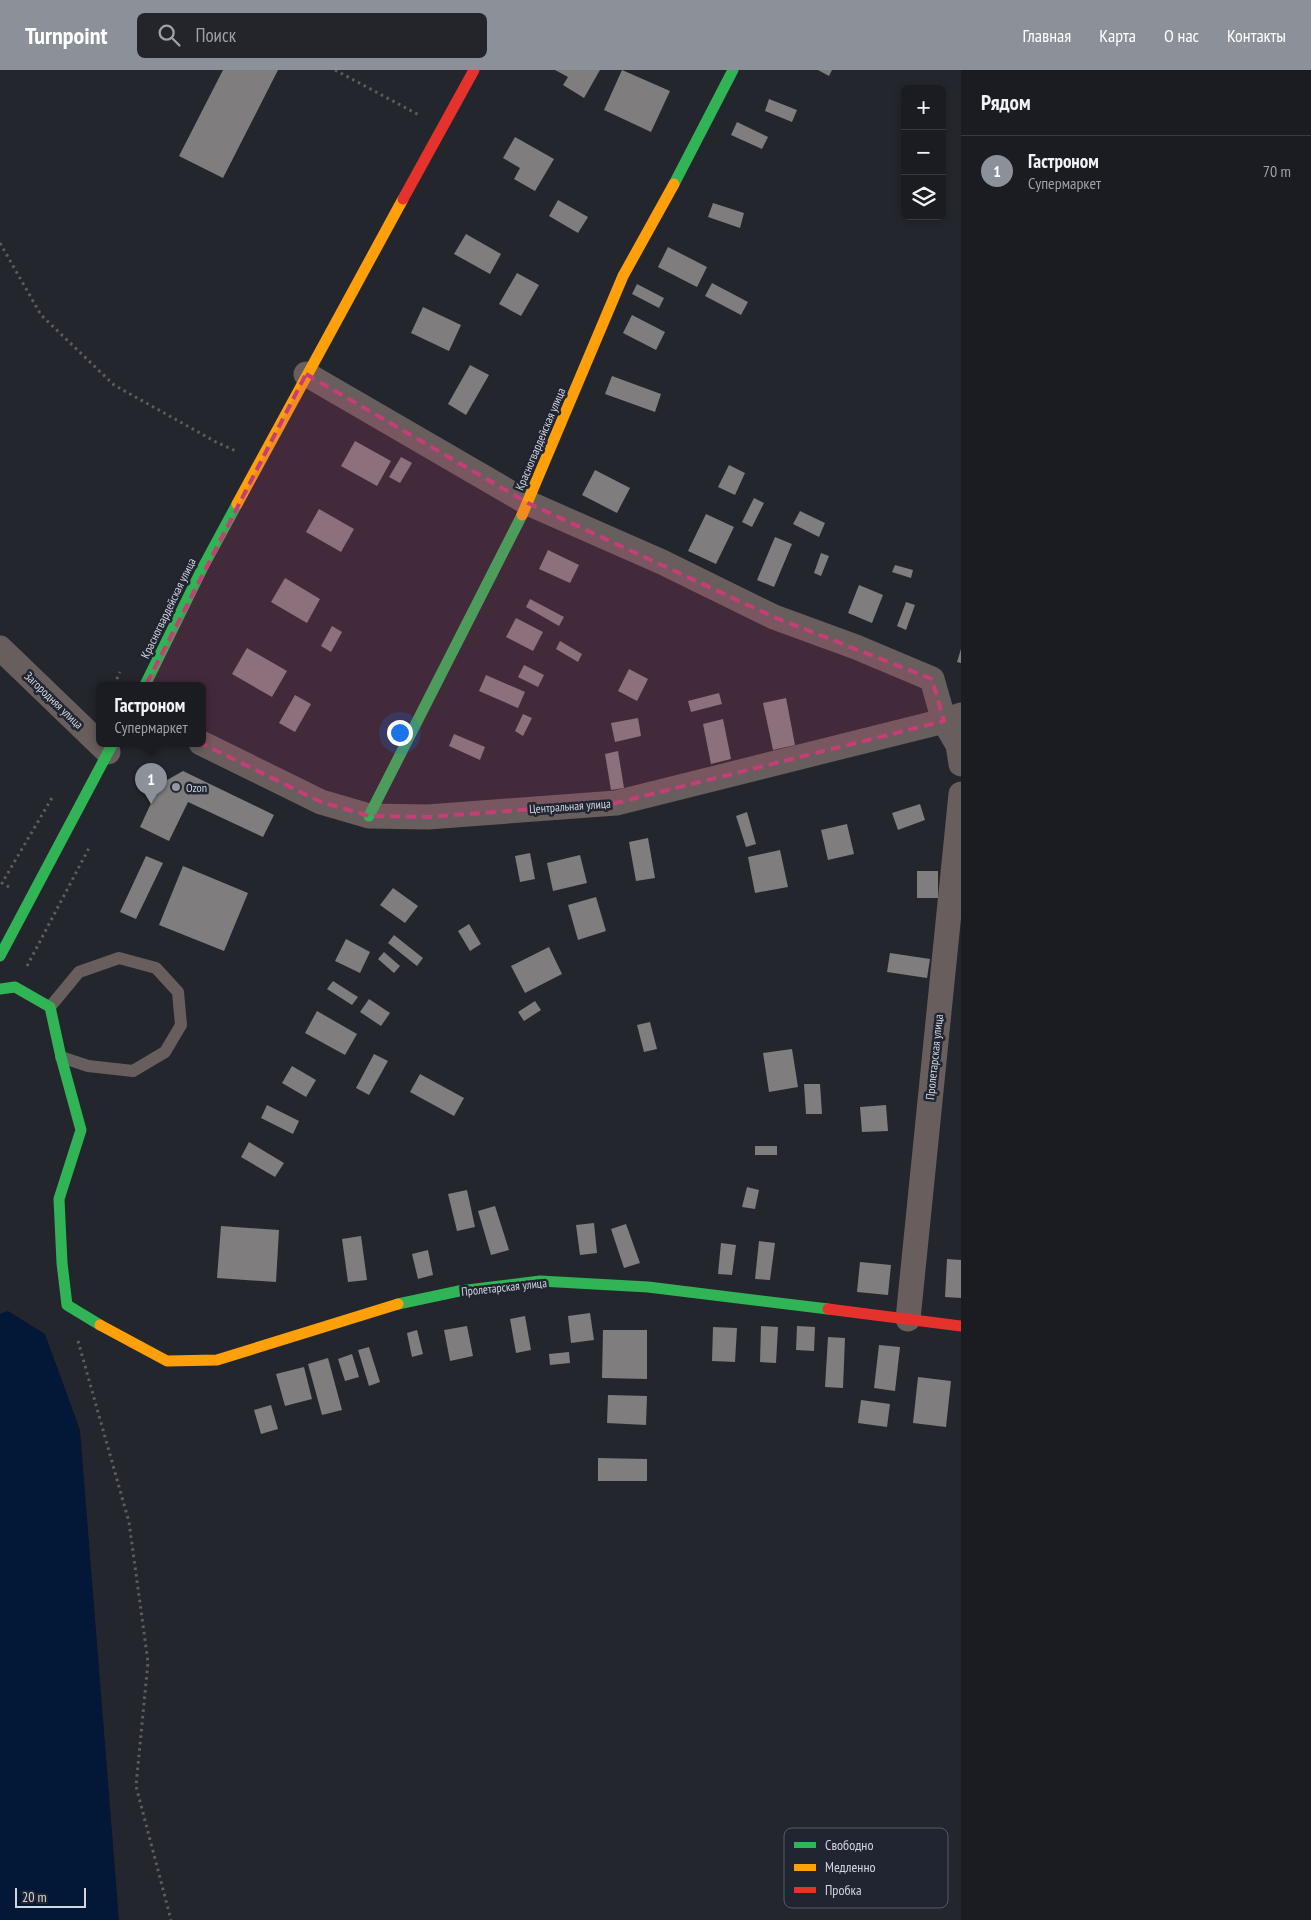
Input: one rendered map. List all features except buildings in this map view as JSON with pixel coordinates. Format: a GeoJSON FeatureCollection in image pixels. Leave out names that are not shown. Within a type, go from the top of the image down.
{"type":"FeatureCollection","features":[{"type":"Feature","properties":{"kind":"street","name":"Красногвардейская улица"},"geometry":{"type":"LineString","coordinates":[[146,682],[203,567],[306,374],[474,70]]}},
{"type":"Feature","properties":{"kind":"street","name":"Красногвардейская улица"},"geometry":{"type":"LineString","coordinates":[[369,816],[528,503],[623,276],[688,159],[733,70]]}},
{"type":"Feature","properties":{"kind":"street"},"geometry":{"type":"LineString","coordinates":[[306,374],[528,503],[662,562],[774,617],[856,647],[932,679],[953,718],[961,764]]}},
{"type":"Feature","properties":{"kind":"street","name":"Загородняя улица"},"geometry":{"type":"LineString","coordinates":[[0,648],[96,734]]}},
{"type":"Feature","properties":{"kind":"street","name":"Центральная улица"},"geometry":{"type":"LineString","coordinates":[[206,745],[322,802],[369,816],[428,817],[616,803],[953,718]]}},
{"type":"Feature","properties":{"kind":"street"},"geometry":{"type":"LineString","coordinates":[[0,956],[111,747]]}},
{"type":"Feature","properties":{"kind":"street","name":"Пролетарская улица"},"geometry":{"type":"LineString","coordinates":[[908,1319],[961,794]]}},
{"type":"Feature","properties":{"kind":"street"},"geometry":{"type":"LineString","coordinates":[[0,989],[15,988],[50,1007],[61,1057],[81,1130],[59,1200],[62,1263],[67,1305]]}},
{"type":"Feature","properties":{"kind":"street","name":"Пролетарская улица"},"geometry":{"type":"LineString","coordinates":[[67,1305],[108,1330],[167,1361],[217,1360],[384,1307],[459,1291],[540,1282],[648,1287],[961,1326]]}},
{"type":"Feature","properties":{"kind":"lane"},"geometry":{"type":"LineString","coordinates":[[50,1007],[79,972],[119,958],[156,968],[178,992],[181,1025],[165,1052],[133,1071],[88,1066],[61,1057]]}},
{"type":"Feature","properties":{"kind":"path"},"geometry":{"type":"LineString","coordinates":[[335,70],[418,116],[422,108]]}},
{"type":"Feature","properties":{"kind":"path"},"geometry":{"type":"LineString","coordinates":[[0,243],[41,315],[114,385],[216,442],[236,451]]}},
{"type":"Feature","properties":{"kind":"path"},"geometry":{"type":"LineString","coordinates":[[67,1305],[129,1522],[148,1662],[136,1786],[171,1920]]}},
{"type":"Feature","properties":{"kind":"highlighted area"},"geometry":{"type":"Polygon","coordinates":[[[306,374],[528,503],[774,617],[932,679],[944,721],[616,803],[428,817],[369,816],[321,802],[133,710],[306,374]]]}},
{"type":"Feature","properties":{"kind":"water"},"geometry":{"type":"Polygon","coordinates":[[[8,1311],[45,1334],[80,1430],[119,1920],[0,1920],[0,1314],[8,1311]]]}},
{"type":"Feature","properties":{"kind":"traffic: fast"},"geometry":{"type":"LineString","coordinates":[[674,184],[733,70]]}},
{"type":"Feature","properties":{"kind":"traffic: fast"},"geometry":{"type":"LineString","coordinates":[[146,682],[203,567],[237,504]]}},
{"type":"Feature","properties":{"kind":"traffic: fast"},"geometry":{"type":"LineString","coordinates":[[369,816],[522,515]]}},
{"type":"Feature","properties":{"kind":"traffic: fast"},"geometry":{"type":"LineString","coordinates":[[0,956],[111,747]]}},
{"type":"Feature","properties":{"kind":"traffic: fast"},"geometry":{"type":"LineString","coordinates":[[0,989],[15,987],[50,1007],[61,1057],[81,1130],[59,1199],[62,1263],[67,1305],[100,1325]]}},
{"type":"Feature","properties":{"kind":"traffic: fast"},"geometry":{"type":"LineString","coordinates":[[398,1304],[459,1291],[540,1281],[648,1287],[828,1309]]}},
{"type":"Feature","properties":{"kind":"traffic: slow"},"geometry":{"type":"LineString","coordinates":[[522,515],[623,276],[674,184]]}},
{"type":"Feature","properties":{"kind":"traffic: slow"},"geometry":{"type":"LineString","coordinates":[[237,504],[403,199]]}},
{"type":"Feature","properties":{"kind":"traffic: slow"},"geometry":{"type":"LineString","coordinates":[[100,1325],[167,1361],[217,1360],[398,1304]]}},
{"type":"Feature","properties":{"kind":"traffic: jam"},"geometry":{"type":"LineString","coordinates":[[403,199],[474,70]]}},
{"type":"Feature","properties":{"kind":"traffic: jam"},"geometry":{"type":"LineString","coordinates":[[828,1309],[961,1326]]}},
{"type":"Feature","properties":{"kind":"place","name":"Ozon"},"geometry":{"type":"Point","coordinates":[176,787]}},
{"type":"Feature","properties":{"kind":"place","name":"Гастроном"},"geometry":{"type":"Point","coordinates":[151,804]}}]}
